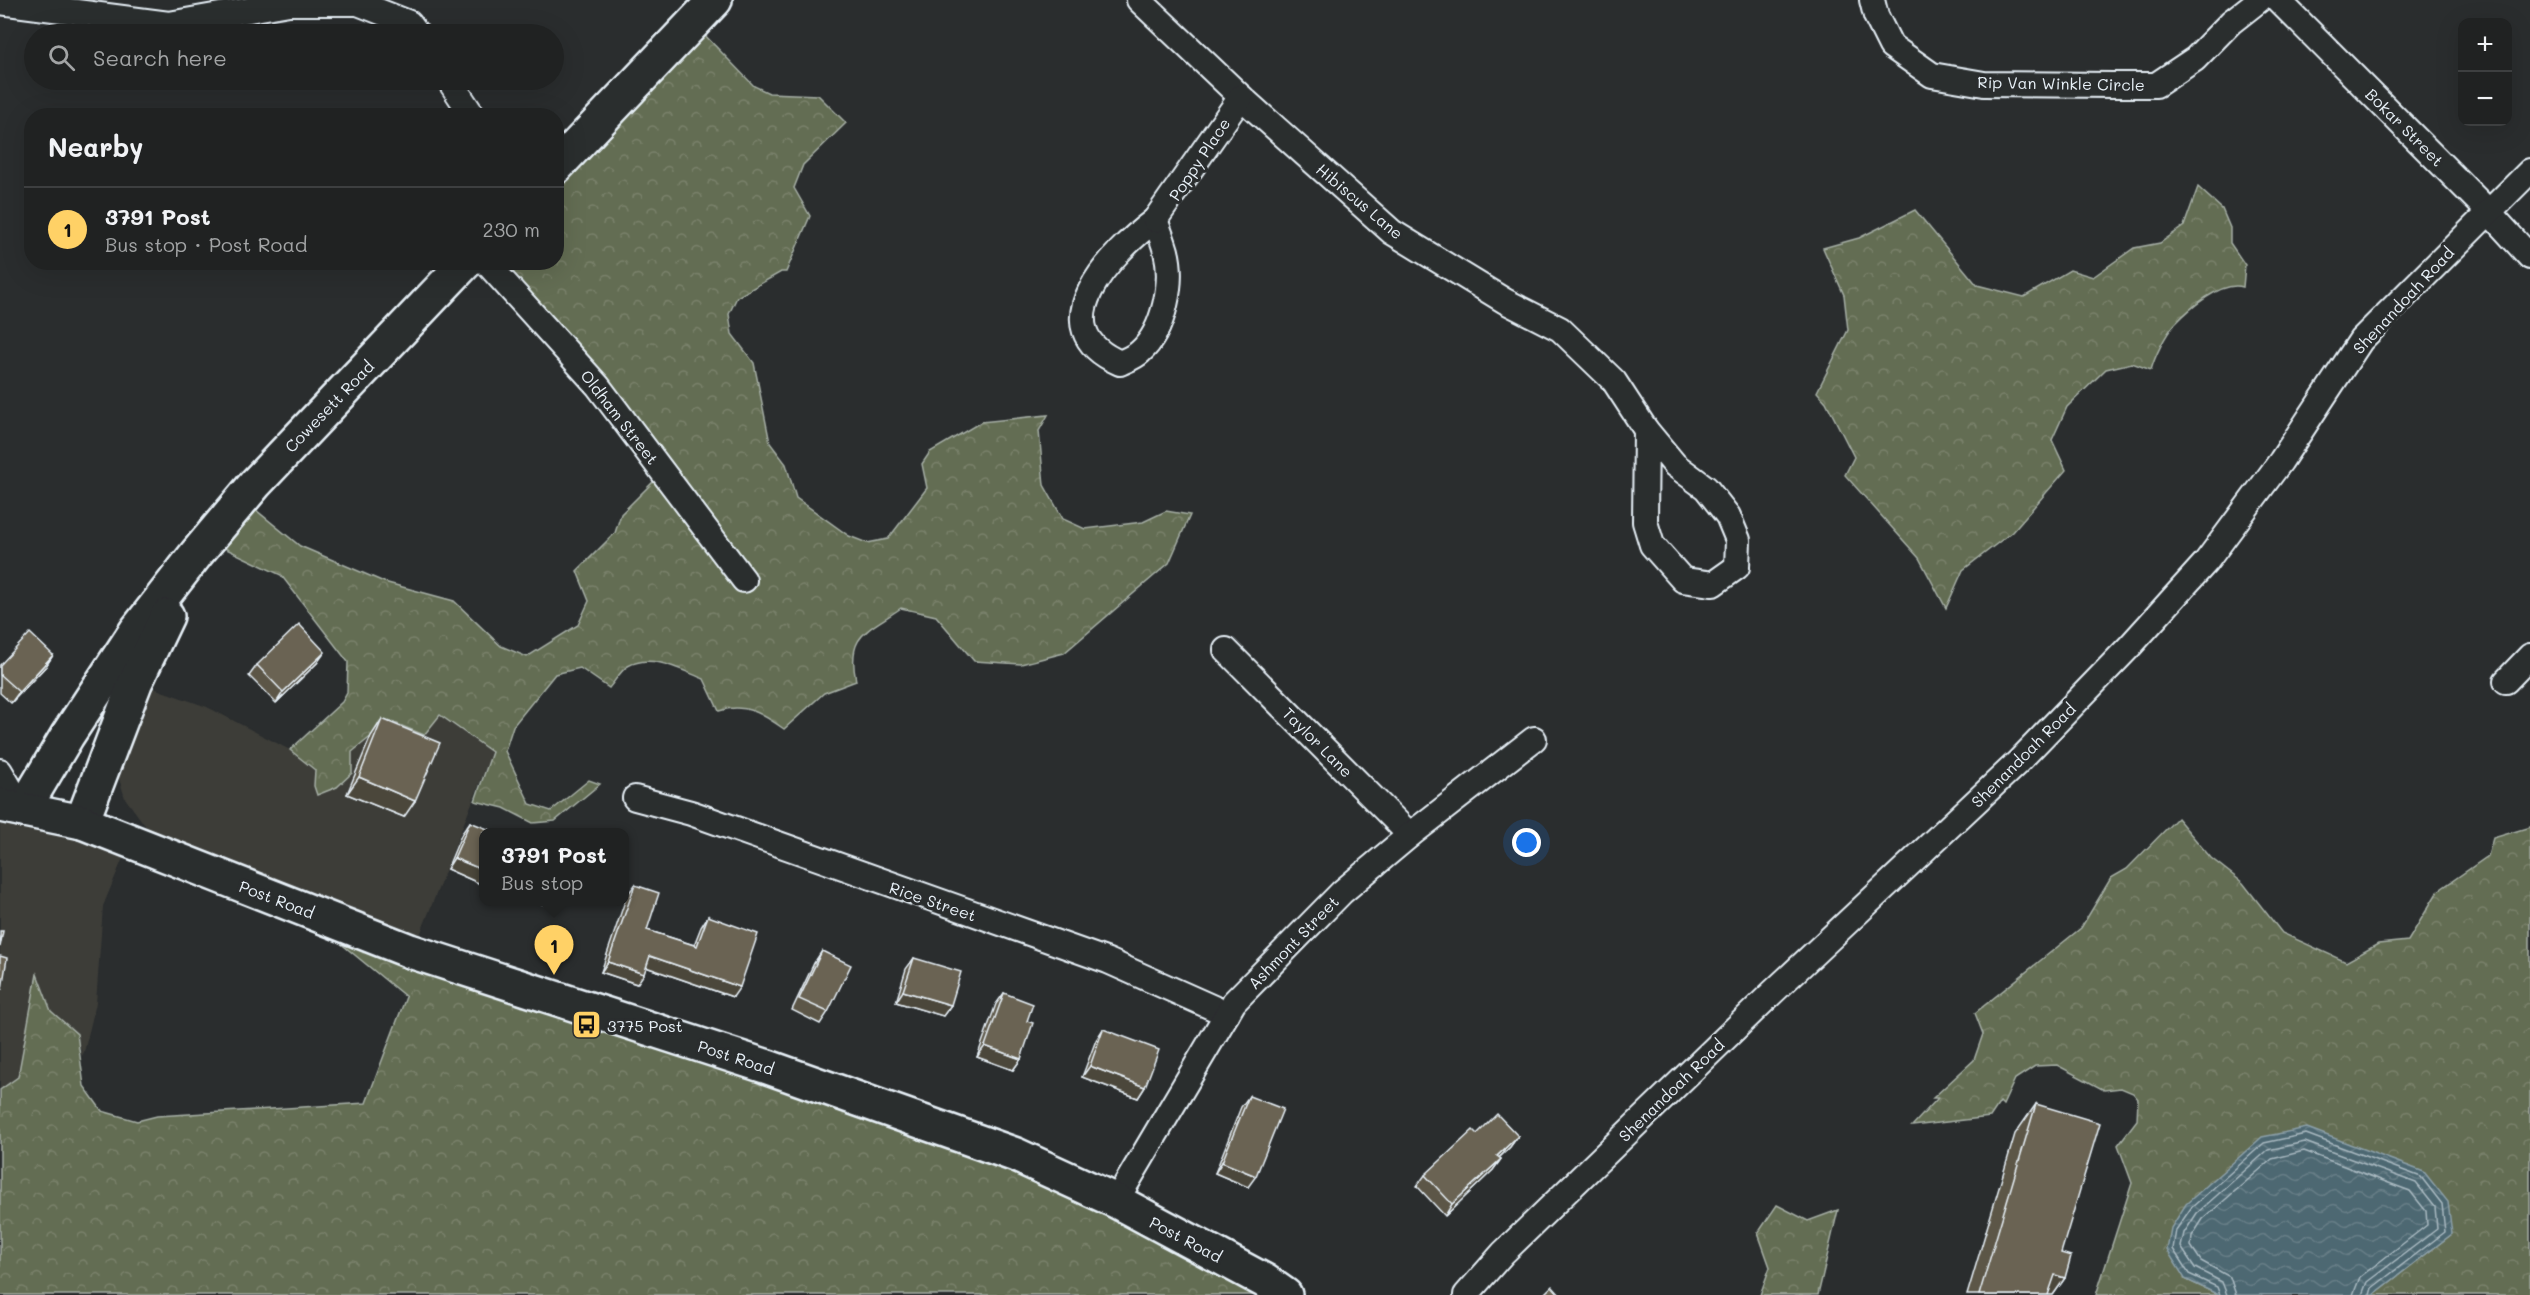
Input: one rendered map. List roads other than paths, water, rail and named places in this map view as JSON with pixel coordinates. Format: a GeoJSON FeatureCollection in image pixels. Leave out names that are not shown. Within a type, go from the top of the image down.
{"type":"FeatureCollection","features":[{"type":"Feature","properties":{"kind":"main road"},"geometry":{"type":"LineString","coordinates":[[564,159],[715,0]]}},
{"type":"Feature","properties":{"kind":"main road","name":"Cowesett Road"},"geometry":{"type":"LineString","coordinates":[[11,807],[67,736],[136,632],[197,553],[255,484],[458,270]]}},
{"type":"Feature","properties":{"kind":"main road","name":"Cowesett Road"},"geometry":{"type":"LineString","coordinates":[[82,822],[135,683],[197,553]]}},
{"type":"Feature","properties":{"kind":"main road","name":"Post Road"},"geometry":{"type":"LineString","coordinates":[[11,807],[82,822],[410,951],[765,1066],[1016,1155],[1116,1201],[1265,1281],[1285,1295]]}},
{"type":"Feature","properties":{"kind":"street","name":"Hibiscus Lane"},"geometry":{"type":"LineString","coordinates":[[1138,0],[1241,97],[1392,232],[1506,301],[1560,329],[1614,381],[1646,430],[1675,465],[1706,488],[1732,524],[1738,540],[1737,567],[1713,584],[1683,580],[1652,545],[1645,522],[1646,430]]}},
{"type":"Feature","properties":{"kind":"street","name":"Rip Van Winkle Circle"},"geometry":{"type":"LineString","coordinates":[[1872,0],[1876,16],[1891,46],[1932,75],[1984,84],[2156,85],[2195,59],[2231,22],[2259,0]]}},
{"type":"Feature","properties":{"kind":"street","name":"Bokar Street"},"geometry":{"type":"LineString","coordinates":[[2278,0],[2530,256]]}},
{"type":"Feature","properties":{"kind":"street"},"geometry":{"type":"LineString","coordinates":[[0,2],[169,24],[289,3],[358,3],[410,24]]}},
{"type":"Feature","properties":{"kind":"street"},"geometry":{"type":"LineString","coordinates":[[455,90],[467,108]]}},
{"type":"Feature","properties":{"kind":"street","name":"Poppy Place"},"geometry":{"type":"LineString","coordinates":[[1155,220],[1167,253],[1167,282],[1163,310],[1156,331],[1140,353],[1120,363],[1102,356],[1085,337],[1080,315],[1093,285],[1114,256],[1155,220],[1241,97]]}},
{"type":"Feature","properties":{"kind":"street","name":"Shenandoah Road"},"geometry":{"type":"LineString","coordinates":[[1466,1295],[1503,1253],[1756,1008],[2017,763],[2130,646],[2206,562],[2281,461],[2361,340],[2530,171]]}},
{"type":"Feature","properties":{"kind":"street","name":"Oldham Street"},"geometry":{"type":"LineString","coordinates":[[493,270],[598,386],[744,580]]}},
{"type":"Feature","properties":{"kind":"street","name":"Taylor Lane"},"geometry":{"type":"LineString","coordinates":[[1226,650],[1410,835]]}},
{"type":"Feature","properties":{"kind":"street"},"geometry":{"type":"LineString","coordinates":[[2506,681],[2530,656]]}},
{"type":"Feature","properties":{"kind":"street","name":"Ashmont Street"},"geometry":{"type":"LineString","coordinates":[[1116,1201],[1234,1002],[1342,892],[1410,835],[1534,740]]}},
{"type":"Feature","properties":{"kind":"street"},"geometry":{"type":"LineString","coordinates":[[0,771],[11,807]]}},
{"type":"Feature","properties":{"kind":"street","name":"Rice Street"},"geometry":{"type":"LineString","coordinates":[[635,798],[691,813],[1108,960],[1227,1014]]}},
{"type":"Feature","properties":{"kind":"water"},"geometry":{"type":"Polygon","coordinates":[[[2307,1128],[2424,1172],[2448,1202],[2452,1234],[2373,1295],[2219,1295],[2185,1279],[2167,1250],[2171,1228],[2186,1204],[2262,1137],[2307,1128]]]}},
{"type":"Feature","properties":{"kind":"place","name":"3791 Post"},"geometry":{"type":"Point","coordinates":[554,975]}},
{"type":"Feature","properties":{"kind":"place","name":"3775 Post"},"geometry":{"type":"Point","coordinates":[586,1025]}}]}
